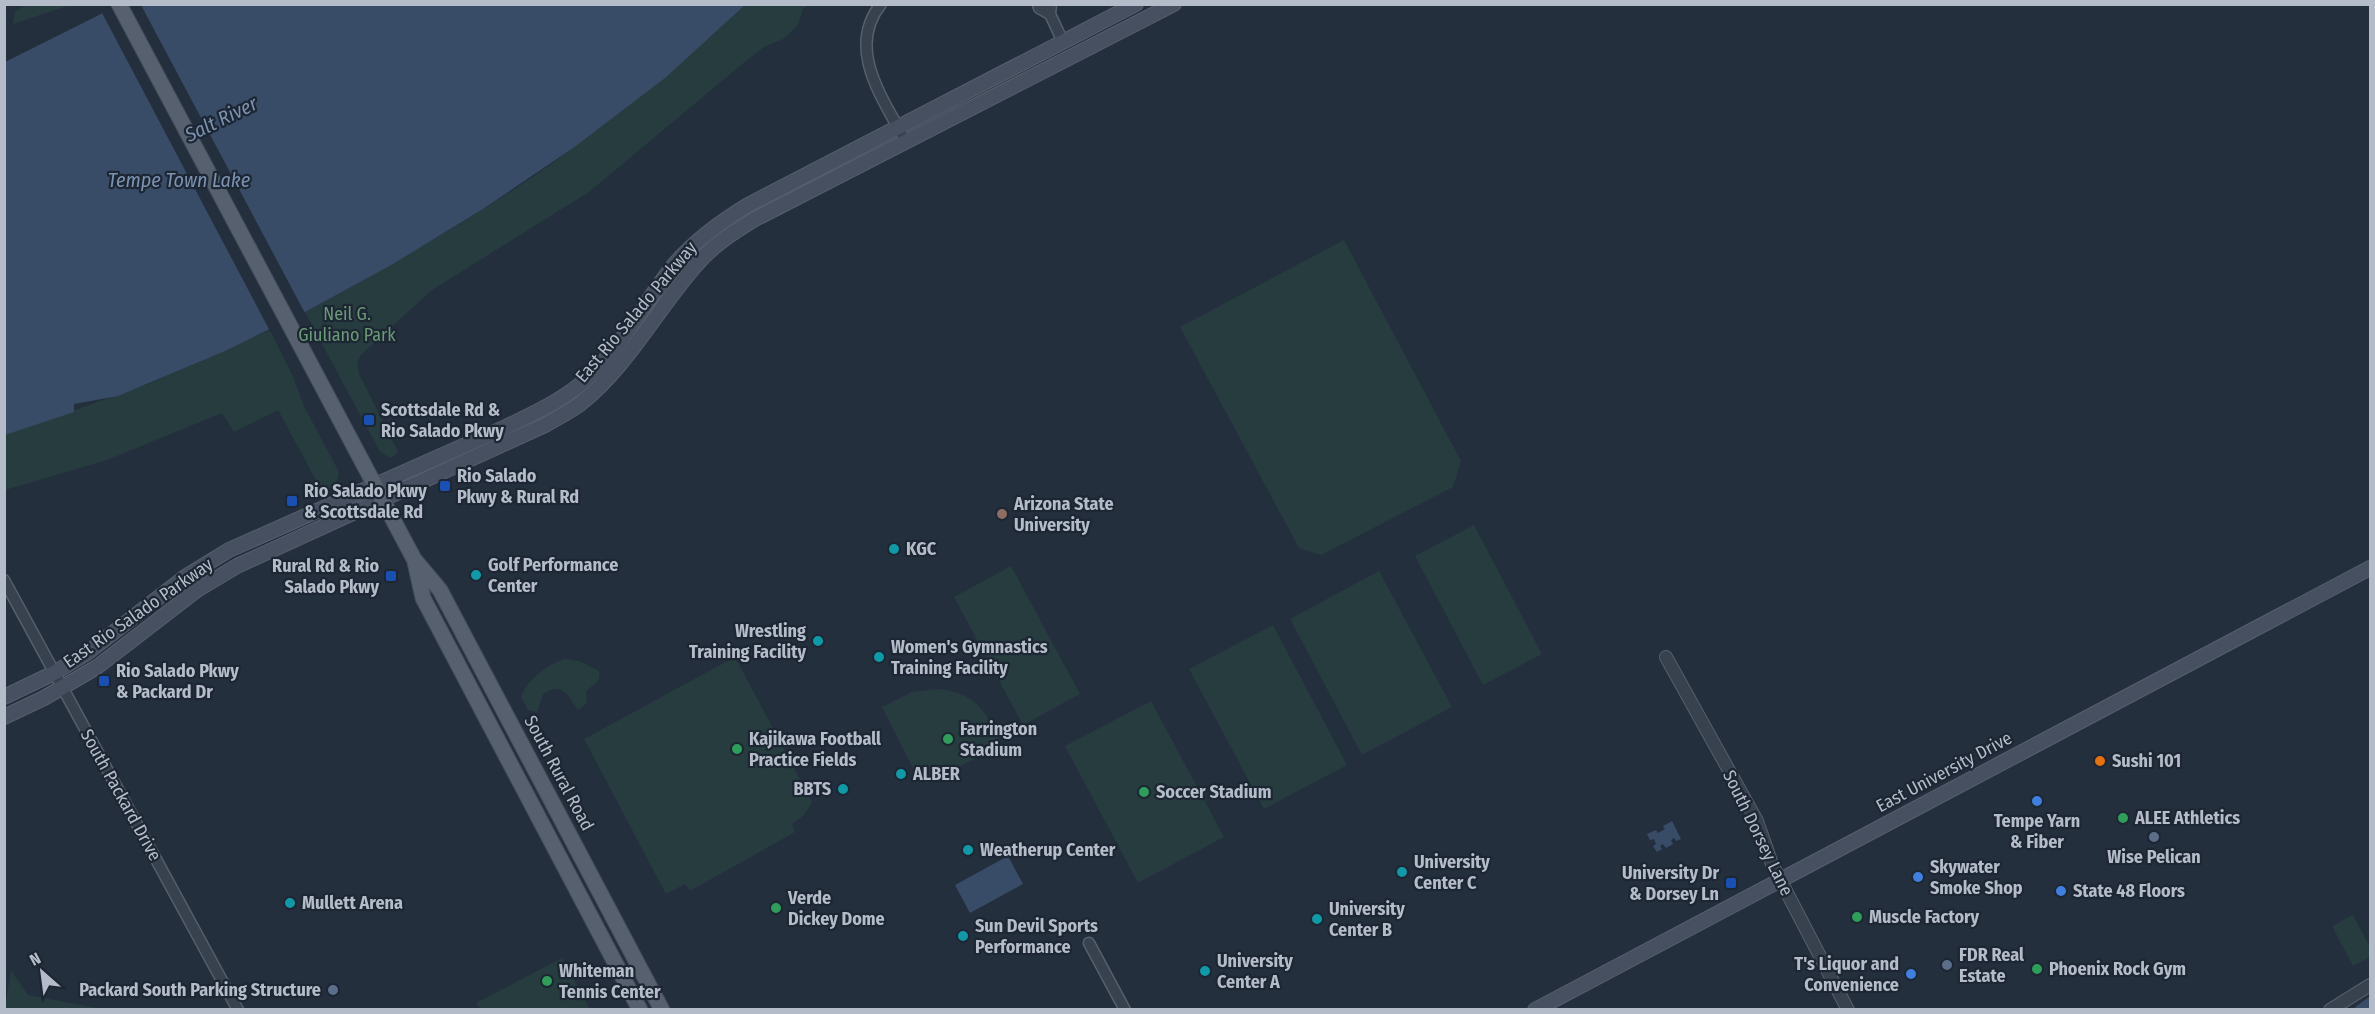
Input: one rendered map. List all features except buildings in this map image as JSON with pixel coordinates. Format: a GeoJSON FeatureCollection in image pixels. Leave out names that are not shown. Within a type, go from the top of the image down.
{"type":"FeatureCollection","features":[{"type":"Feature","properties":{"kind":"main road","name":"South Rural Road"},"geometry":{"type":"LineString","coordinates":[[119,4],[414,559],[440,590],[662,1010]]}},
{"type":"Feature","properties":{"kind":"main road","name":"East Rio Salado Parkway"},"geometry":{"type":"LineString","coordinates":[[4,697],[54,673],[107,639],[184,577],[229,550],[374,484],[506,428],[546,407],[578,386],[608,355],[674,265],[698,239],[722,221],[748,205],[1136,4]]}},
{"type":"Feature","properties":{"kind":"main road","name":"East Rio Salado Parkway"},"geometry":{"type":"LineString","coordinates":[[4,717],[62,688],[121,650],[196,590],[237,566],[382,498],[516,439],[567,413],[592,393],[606,378],[697,264],[727,236],[754,219],[1174,4]]}},
{"type":"Feature","properties":{"kind":"main road","name":"South Rural Road"},"geometry":{"type":"LineString","coordinates":[[414,559],[423,598],[640,1010]]}},
{"type":"Feature","properties":{"kind":"main road","name":"East University Drive"},"geometry":{"type":"LineString","coordinates":[[1535,1010],[2370,568]]}},
{"type":"Feature","properties":{"kind":"street"},"geometry":{"type":"LineString","coordinates":[[880,4],[868,30],[866,56],[870,71],[906,142]]}},
{"type":"Feature","properties":{"kind":"street"},"geometry":{"type":"LineString","coordinates":[[1038,4],[1040,8],[1051,9],[1064,42]]}},
{"type":"Feature","properties":{"kind":"street","name":"South Packard Drive"},"geometry":{"type":"LineString","coordinates":[[4,580],[238,1010]]}},
{"type":"Feature","properties":{"kind":"street","name":"South Dorsey Lane"},"geometry":{"type":"LineString","coordinates":[[1666,657],[1757,821],[1779,879],[1848,1010]]}},
{"type":"Feature","properties":{"kind":"street"},"geometry":{"type":"LineString","coordinates":[[1089,943],[1125,1010]]}},
{"type":"Feature","properties":{"kind":"street"},"geometry":{"type":"LineString","coordinates":[[2330,1010],[2370,985]]}},
{"type":"Feature","properties":{"kind":"green space"},"geometry":{"type":"Polygon","coordinates":[[[26,5],[70,5],[13,24],[15,12],[26,5]]]}},
{"type":"Feature","properties":{"kind":"green space","name":"Neil G. Giuliano Park"},"geometry":{"type":"Polygon","coordinates":[[[745,5],[808,5],[803,9],[798,25],[783,39],[764,47],[747,60],[589,192],[432,290],[361,355],[357,362],[359,374],[398,452],[391,458],[380,452],[305,312],[444,233],[545,168],[642,95],[745,5]]]}},
{"type":"Feature","properties":{"kind":"green space"},"geometry":{"type":"Polygon","coordinates":[[[1344,240],[1461,461],[1453,487],[1321,555],[1299,548],[1180,327],[1344,240]]]}},
{"type":"Feature","properties":{"kind":"green space","name":"Neil G. Giuliano Park"},"geometry":{"type":"Polygon","coordinates":[[[270,330],[305,408],[339,472],[336,483],[329,489],[322,491],[278,410],[234,432],[222,413],[107,460],[5,490],[5,435],[148,384],[270,330]]]}},
{"type":"Feature","properties":{"kind":"green space"},"geometry":{"type":"Polygon","coordinates":[[[1474,525],[1542,654],[1483,685],[1415,556],[1474,525]]]}},
{"type":"Feature","properties":{"kind":"green space"},"geometry":{"type":"Polygon","coordinates":[[[1011,566],[1080,694],[1023,725],[954,597],[1011,566]]]}},
{"type":"Feature","properties":{"kind":"green space"},"geometry":{"type":"Polygon","coordinates":[[[1379,571],[1452,707],[1362,755],[1290,619],[1379,571]]]}},
{"type":"Feature","properties":{"kind":"green space"},"geometry":{"type":"Polygon","coordinates":[[[1273,625],[1347,765],[1264,809],[1189,669],[1273,625]]]}},
{"type":"Feature","properties":{"kind":"green space"},"geometry":{"type":"Polygon","coordinates":[[[735,657],[812,802],[804,815],[792,824],[795,832],[690,891],[685,884],[666,894],[584,739],[735,657]]]}},
{"type":"Feature","properties":{"kind":"green space"},"geometry":{"type":"Polygon","coordinates":[[[564,659],[579,661],[599,671],[598,681],[586,692],[587,703],[578,710],[568,695],[556,689],[543,694],[537,712],[528,710],[521,697],[528,685],[545,669],[564,659]]]}},
{"type":"Feature","properties":{"kind":"green space","name":"Farrington Stadium"},"geometry":{"type":"Polygon","coordinates":[[[937,689],[961,694],[978,705],[985,713],[1001,745],[928,783],[920,782],[882,707],[912,692],[937,689]]]}},
{"type":"Feature","properties":{"kind":"green space","name":"Soccer Stadium"},"geometry":{"type":"Polygon","coordinates":[[[1151,701],[1224,837],[1138,883],[1065,746],[1151,701]]]}},
{"type":"Feature","properties":{"kind":"green space"},"geometry":{"type":"Polygon","coordinates":[[[2353,915],[2370,947],[2370,957],[2353,966],[2332,926],[2353,915]]]}},
{"type":"Feature","properties":{"kind":"green space","name":"Whiteman Tennis Center"},"geometry":{"type":"Polygon","coordinates":[[[562,958],[590,1009],[480,1009],[476,1003],[562,958]]]}},
{"type":"Feature","properties":{"kind":"green space"},"geometry":{"type":"Polygon","coordinates":[[[11,970],[28,995],[114,1009],[5,1009],[11,970]]]}},
{"type":"Feature","properties":{"kind":"water","name":"Tempe Town Lake"},"geometry":{"type":"Polygon","coordinates":[[[119,5],[745,5],[665,78],[576,146],[483,209],[393,264],[305,312],[225,351],[118,396],[74,404],[74,412],[5,435],[5,62],[119,5]]]}},
{"type":"Feature","properties":{"kind":"water"},"geometry":{"type":"Polygon","coordinates":[[[1672,821],[1681,839],[1676,841],[1674,838],[1671,840],[1673,844],[1666,848],[1663,844],[1660,846],[1662,849],[1657,852],[1653,846],[1656,844],[1654,839],[1650,840],[1647,834],[1656,830],[1658,833],[1665,829],[1663,826],[1672,821]]]}},
{"type":"Feature","properties":{"kind":"water"},"geometry":{"type":"Polygon","coordinates":[[[1008,856],[1023,884],[970,913],[955,885],[1008,856]]]}},
{"type":"Feature","properties":{"kind":"pier"},"geometry":{"type":"Polygon","coordinates":[[[113,4],[141,5],[306,315],[271,333],[101,11],[113,4]]]}},
{"type":"Feature","properties":{"kind":"waterway"},"geometry":{"type":"LineString","coordinates":[[2359,1010],[2370,1002]]}},
{"type":"Feature","properties":{"kind":"place","name":"Scottsdale Rd & Rio Salado Pkwy"},"geometry":{"type":"Point","coordinates":[369,420]}},
{"type":"Feature","properties":{"kind":"place","name":"Rio Salado Pkwy & Rural Rd"},"geometry":{"type":"Point","coordinates":[445,486]}},
{"type":"Feature","properties":{"kind":"place","name":"Rio Salado Pkwy & Scottsdale Rd"},"geometry":{"type":"Point","coordinates":[292,501]}},
{"type":"Feature","properties":{"kind":"place","name":"Arizona State University"},"geometry":{"type":"Point","coordinates":[1002,514]}},
{"type":"Feature","properties":{"kind":"place","name":"KGC"},"geometry":{"type":"Point","coordinates":[894,549]}},
{"type":"Feature","properties":{"kind":"place","name":"Golf Performance Center"},"geometry":{"type":"Point","coordinates":[476,575]}},
{"type":"Feature","properties":{"kind":"place","name":"Rural Rd & Rio Salado Pkwy"},"geometry":{"type":"Point","coordinates":[391,576]}},
{"type":"Feature","properties":{"kind":"place","name":"Wrestling Training Facility"},"geometry":{"type":"Point","coordinates":[818,641]}},
{"type":"Feature","properties":{"kind":"place","name":"Women's Gymnastics Training Facility"},"geometry":{"type":"Point","coordinates":[879,657]}},
{"type":"Feature","properties":{"kind":"place","name":"Rio Salado Pkwy & Packard Dr"},"geometry":{"type":"Point","coordinates":[104,681]}},
{"type":"Feature","properties":{"kind":"place","name":"Farrington Stadium"},"geometry":{"type":"Point","coordinates":[948,739]}},
{"type":"Feature","properties":{"kind":"place","name":"Kajikawa Football Practice Fields"},"geometry":{"type":"Point","coordinates":[737,749]}},
{"type":"Feature","properties":{"kind":"place","name":"Sushi 101"},"geometry":{"type":"Point","coordinates":[2100,761]}},
{"type":"Feature","properties":{"kind":"place","name":"ALBER"},"geometry":{"type":"Point","coordinates":[901,774]}},
{"type":"Feature","properties":{"kind":"place","name":"BBTS"},"geometry":{"type":"Point","coordinates":[843,789]}},
{"type":"Feature","properties":{"kind":"place","name":"Soccer Stadium"},"geometry":{"type":"Point","coordinates":[1144,792]}},
{"type":"Feature","properties":{"kind":"place","name":"Tempe Yarn & Fiber"},"geometry":{"type":"Point","coordinates":[2037,801]}},
{"type":"Feature","properties":{"kind":"place","name":"ALEE Athletics"},"geometry":{"type":"Point","coordinates":[2123,818]}},
{"type":"Feature","properties":{"kind":"place","name":"Wise Pelican"},"geometry":{"type":"Point","coordinates":[2154,837]}},
{"type":"Feature","properties":{"kind":"place","name":"Weatherup Center"},"geometry":{"type":"Point","coordinates":[968,850]}},
{"type":"Feature","properties":{"kind":"place","name":"University Center C"},"geometry":{"type":"Point","coordinates":[1402,872]}},
{"type":"Feature","properties":{"kind":"place","name":"Skywater Smoke Shop"},"geometry":{"type":"Point","coordinates":[1918,877]}},
{"type":"Feature","properties":{"kind":"place","name":"University Dr & Dorsey Ln"},"geometry":{"type":"Point","coordinates":[1731,883]}},
{"type":"Feature","properties":{"kind":"place","name":"State 48 Floors"},"geometry":{"type":"Point","coordinates":[2061,891]}},
{"type":"Feature","properties":{"kind":"place","name":"Mullett Arena"},"geometry":{"type":"Point","coordinates":[290,903]}},
{"type":"Feature","properties":{"kind":"place","name":"Verde Dickey Dome"},"geometry":{"type":"Point","coordinates":[776,908]}},
{"type":"Feature","properties":{"kind":"place","name":"Muscle Factory"},"geometry":{"type":"Point","coordinates":[1857,917]}},
{"type":"Feature","properties":{"kind":"place","name":"University Center B"},"geometry":{"type":"Point","coordinates":[1317,919]}},
{"type":"Feature","properties":{"kind":"place","name":"Sun Devil Sports Performance"},"geometry":{"type":"Point","coordinates":[963,936]}},
{"type":"Feature","properties":{"kind":"place","name":"FDR Real Estate"},"geometry":{"type":"Point","coordinates":[1947,965]}},
{"type":"Feature","properties":{"kind":"place","name":"Phoenix Rock Gym"},"geometry":{"type":"Point","coordinates":[2037,969]}},
{"type":"Feature","properties":{"kind":"place","name":"University Center A"},"geometry":{"type":"Point","coordinates":[1205,971]}},
{"type":"Feature","properties":{"kind":"place","name":"T's Liquor and Convenience"},"geometry":{"type":"Point","coordinates":[1911,974]}},
{"type":"Feature","properties":{"kind":"place","name":"Whiteman Tennis Center"},"geometry":{"type":"Point","coordinates":[547,981]}},
{"type":"Feature","properties":{"kind":"place","name":"Packard South Parking Structure"},"geometry":{"type":"Point","coordinates":[333,990]}},
{"type":"Feature","properties":{"kind":"water label","name":"Salt River"},"geometry":{"type":"Point","coordinates":[221,119]}}]}
